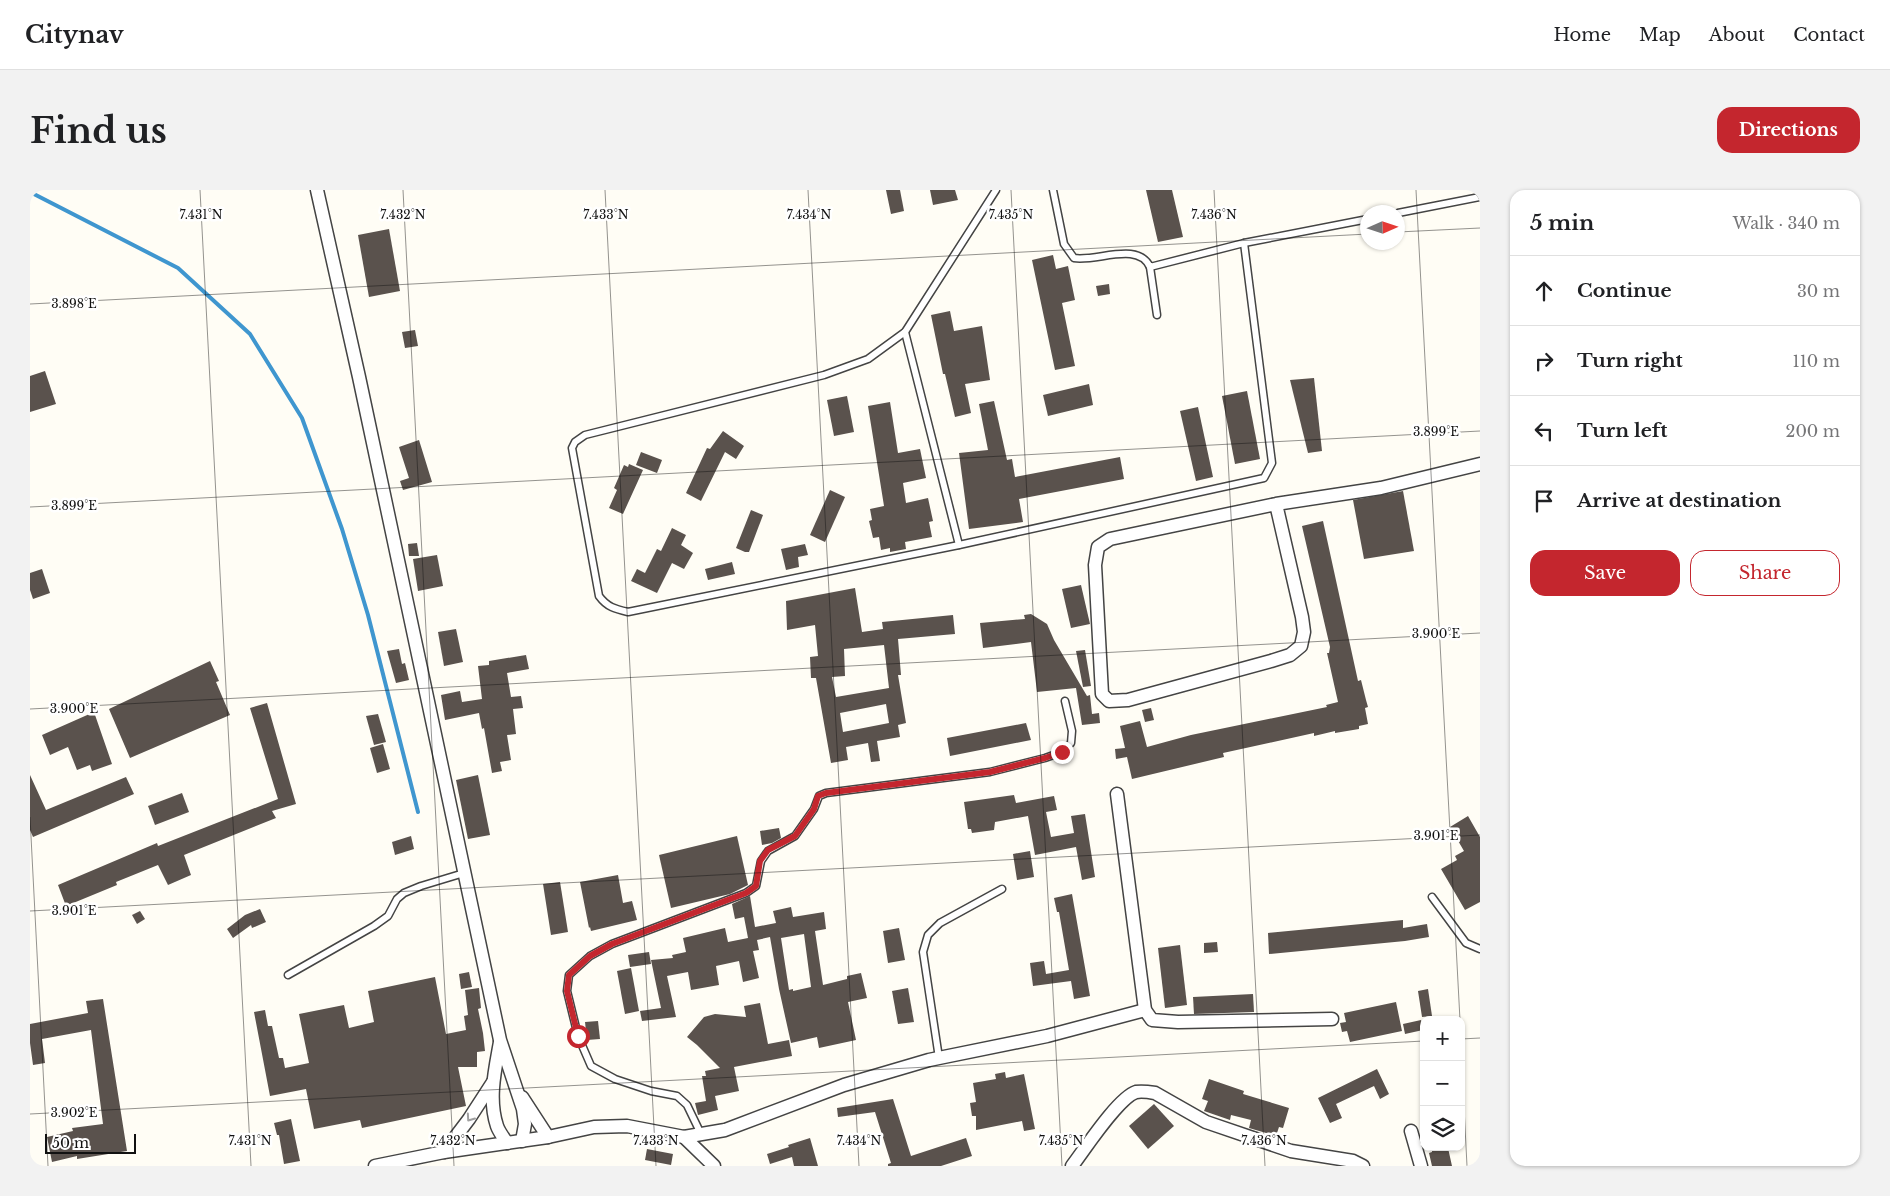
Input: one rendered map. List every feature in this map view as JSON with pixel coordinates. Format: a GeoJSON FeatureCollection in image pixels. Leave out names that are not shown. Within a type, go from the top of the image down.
{"type":"FeatureCollection","features":[{"type":"Feature","properties":{"kind":"street"},"geometry":{"type":"LineString","coordinates":[[316,190],[359,377],[500,1040],[516,1087],[525,1124],[522,1141]]}},
{"type":"Feature","properties":{"kind":"street"},"geometry":{"type":"LineString","coordinates":[[1276,504],[1302,616],[1304,632],[1302,646],[1290,655],[1272,661],[1128,700],[1109,701],[1102,694],[1095,565],[1098,548],[1110,539],[1276,504],[1381,488],[1480,464]]}},
{"type":"Feature","properties":{"kind":"street"},"geometry":{"type":"LineString","coordinates":[[1117,794],[1145,1010],[1152,1020],[1178,1022],[1332,1020]]}},
{"type":"Feature","properties":{"kind":"street"},"geometry":{"type":"LineString","coordinates":[[375,1166],[444,1152],[548,1137],[594,1127],[627,1126],[684,1137],[724,1130],[844,1085],[939,1058],[1047,1036],[1145,1010]]}},
{"type":"Feature","properties":{"kind":"street"},"geometry":{"type":"LineString","coordinates":[[500,1040],[493,1082],[494,1116],[497,1128],[507,1143]]}},
{"type":"Feature","properties":{"kind":"street"},"geometry":{"type":"LineString","coordinates":[[444,1152],[469,1119],[493,1082]]}},
{"type":"Feature","properties":{"kind":"street"},"geometry":{"type":"LineString","coordinates":[[516,1087],[548,1137]]}},
{"type":"Feature","properties":{"kind":"street"},"geometry":{"type":"LineString","coordinates":[[1072,1166],[1119,1104],[1136,1092],[1146,1091],[1156,1093],[1206,1122],[1291,1151],[1353,1162],[1363,1166]]}},
{"type":"Feature","properties":{"kind":"street"},"geometry":{"type":"LineString","coordinates":[[1411,1131],[1421,1166]]}},
{"type":"Feature","properties":{"kind":"street"},"geometry":{"type":"LineString","coordinates":[[684,1137],[714,1166]]}},
{"type":"Feature","properties":{"kind":"lane"},"geometry":{"type":"LineString","coordinates":[[996,190],[905,332],[868,359],[824,375],[585,435],[574,442],[572,448],[599,596],[605,605],[616,610],[628,612],[959,545],[1264,478],[1272,463],[1244,243]]}},
{"type":"Feature","properties":{"kind":"lane"},"geometry":{"type":"LineString","coordinates":[[1053,190],[1064,244],[1074,258],[1083,260],[1129,253],[1138,254],[1146,259],[1150,267],[1158,315]]}},
{"type":"Feature","properties":{"kind":"lane"},"geometry":{"type":"LineString","coordinates":[[1405,212],[1480,197]]}},
{"type":"Feature","properties":{"kind":"lane"},"geometry":{"type":"LineString","coordinates":[[1150,267],[1244,243],[1360,221]]}},
{"type":"Feature","properties":{"kind":"lane"},"geometry":{"type":"LineString","coordinates":[[905,332],[959,545]]}},
{"type":"Feature","properties":{"kind":"lane"},"geometry":{"type":"LineString","coordinates":[[701,1134],[687,1105],[677,1096],[651,1091],[615,1079],[591,1066],[578,1036],[567,991],[569,975],[590,956],[612,944],[746,893],[756,886],[760,861],[768,850],[795,836],[814,809],[818,796],[844,790],[990,772],[1062,752],[1071,743],[1072,731],[1065,701]]}},
{"type":"Feature","properties":{"kind":"lane"},"geometry":{"type":"LineString","coordinates":[[288,975],[374,926],[388,916],[397,899],[404,893],[464,872]]}},
{"type":"Feature","properties":{"kind":"lane"},"geometry":{"type":"LineString","coordinates":[[939,1058],[923,952],[928,935],[940,924],[1002,889]]}},
{"type":"Feature","properties":{"kind":"lane"},"geometry":{"type":"LineString","coordinates":[[1432,897],[1466,943],[1480,949]]}},
{"type":"Feature","properties":{"kind":"building"},"geometry":{"type":"Polygon","coordinates":[[[886,190],[900,190],[904,211],[891,214],[886,190]]]}},
{"type":"Feature","properties":{"kind":"building"},"geometry":{"type":"Polygon","coordinates":[[[930,190],[955,190],[958,200],[933,205],[930,190]]]}},
{"type":"Feature","properties":{"kind":"building"},"geometry":{"type":"Polygon","coordinates":[[[1146,190],[1172,190],[1183,237],[1158,242],[1146,190]]]}},
{"type":"Feature","properties":{"kind":"building"},"geometry":{"type":"Polygon","coordinates":[[[389,229],[400,291],[369,297],[358,235],[389,229]]]}},
{"type":"Feature","properties":{"kind":"building"},"geometry":{"type":"Polygon","coordinates":[[[1053,255],[1056,269],[1068,266],[1075,300],[1062,303],[1075,366],[1055,370],[1032,260],[1053,255]]]}},
{"type":"Feature","properties":{"kind":"building"},"geometry":{"type":"Polygon","coordinates":[[[1109,284],[1110,294],[1098,296],[1096,286],[1109,284]]]}},
{"type":"Feature","properties":{"kind":"building"},"geometry":{"type":"Polygon","coordinates":[[[950,311],[954,331],[982,326],[990,380],[965,384],[971,413],[955,417],[945,374],[943,374],[931,315],[950,311]]]}},
{"type":"Feature","properties":{"kind":"building"},"geometry":{"type":"Polygon","coordinates":[[[415,330],[418,346],[405,348],[402,332],[415,330]]]}},
{"type":"Feature","properties":{"kind":"building"},"geometry":{"type":"Polygon","coordinates":[[[45,371],[56,404],[30,412],[30,376],[45,371]]]}},
{"type":"Feature","properties":{"kind":"building"},"geometry":{"type":"Polygon","coordinates":[[[1314,378],[1322,451],[1308,453],[1290,380],[1314,378]]]}},
{"type":"Feature","properties":{"kind":"building"},"geometry":{"type":"Polygon","coordinates":[[[1089,384],[1093,405],[1048,416],[1043,395],[1089,384]]]}},
{"type":"Feature","properties":{"kind":"building"},"geometry":{"type":"Polygon","coordinates":[[[1247,391],[1260,459],[1235,464],[1222,396],[1247,391]]]}},
{"type":"Feature","properties":{"kind":"building"},"geometry":{"type":"Polygon","coordinates":[[[847,396],[854,432],[834,436],[827,400],[847,396]]]}},
{"type":"Feature","properties":{"kind":"building"},"geometry":{"type":"Polygon","coordinates":[[[994,401],[1007,460],[1012,459],[1015,477],[1120,457],[1124,479],[1019,499],[1023,522],[969,529],[959,453],[988,450],[979,404],[994,401]]]}},
{"type":"Feature","properties":{"kind":"building"},"geometry":{"type":"Polygon","coordinates":[[[890,402],[898,453],[920,449],[926,478],[903,483],[906,503],[928,498],[933,521],[929,522],[932,537],[905,542],[906,549],[890,552],[890,548],[881,550],[879,537],[873,538],[869,521],[872,520],[870,509],[884,506],[868,406],[890,402]]]}},
{"type":"Feature","properties":{"kind":"building"},"geometry":{"type":"Polygon","coordinates":[[[1198,407],[1213,477],[1196,481],[1180,411],[1198,407]]]}},
{"type":"Feature","properties":{"kind":"building"},"geometry":{"type":"Polygon","coordinates":[[[723,431],[744,446],[736,459],[725,452],[701,501],[686,493],[707,448],[710,449],[723,431]]]}},
{"type":"Feature","properties":{"kind":"building"},"geometry":{"type":"Polygon","coordinates":[[[419,440],[432,482],[403,490],[400,481],[409,478],[399,447],[419,440]]]}},
{"type":"Feature","properties":{"kind":"building"},"geometry":{"type":"Polygon","coordinates":[[[641,452],[662,460],[657,473],[636,465],[641,452]]]}},
{"type":"Feature","properties":{"kind":"building"},"geometry":{"type":"Polygon","coordinates":[[[629,464],[643,470],[623,514],[609,508],[617,490],[614,488],[624,465],[628,467],[629,464]]]}},
{"type":"Feature","properties":{"kind":"building"},"geometry":{"type":"Polygon","coordinates":[[[830,490],[845,497],[825,542],[810,535],[830,490]]]}},
{"type":"Feature","properties":{"kind":"building"},"geometry":{"type":"Polygon","coordinates":[[[1403,491],[1414,551],[1364,559],[1353,500],[1403,491]]]}},
{"type":"Feature","properties":{"kind":"building"},"geometry":{"type":"Polygon","coordinates":[[[751,510],[763,515],[749,552],[745,552],[736,548],[751,510]]]}},
{"type":"Feature","properties":{"kind":"building"},"geometry":{"type":"Polygon","coordinates":[[[1323,521],[1358,681],[1361,680],[1368,707],[1365,708],[1368,724],[1359,726],[1359,729],[1335,733],[1335,731],[1314,736],[1314,733],[1223,753],[1224,757],[1132,779],[1127,757],[1116,759],[1115,749],[1125,748],[1120,726],[1140,721],[1147,747],[1191,735],[1327,707],[1326,705],[1338,702],[1327,653],[1329,653],[1330,647],[1302,526],[1323,521]]]}},
{"type":"Feature","properties":{"kind":"building"},"geometry":{"type":"Polygon","coordinates":[[[672,528],[686,535],[681,545],[693,553],[684,569],[672,563],[657,593],[631,581],[637,569],[645,573],[657,549],[661,551],[672,528]]]}},
{"type":"Feature","properties":{"kind":"building"},"geometry":{"type":"Polygon","coordinates":[[[417,543],[419,556],[409,556],[408,544],[417,543]]]}},
{"type":"Feature","properties":{"kind":"building"},"geometry":{"type":"Polygon","coordinates":[[[805,544],[808,555],[798,557],[799,567],[786,570],[781,549],[805,544]]]}},
{"type":"Feature","properties":{"kind":"building"},"geometry":{"type":"Polygon","coordinates":[[[437,555],[443,586],[418,591],[413,559],[437,555]]]}},
{"type":"Feature","properties":{"kind":"building"},"geometry":{"type":"Polygon","coordinates":[[[732,562],[735,574],[708,580],[705,569],[732,562]]]}},
{"type":"Feature","properties":{"kind":"building"},"geometry":{"type":"Polygon","coordinates":[[[42,569],[50,593],[33,599],[30,590],[30,573],[42,569]]]}},
{"type":"Feature","properties":{"kind":"building"},"geometry":{"type":"Polygon","coordinates":[[[1081,585],[1090,624],[1071,628],[1062,589],[1081,585]]]}},
{"type":"Feature","properties":{"kind":"building"},"geometry":{"type":"Polygon","coordinates":[[[855,588],[862,632],[883,629],[882,622],[953,615],[955,634],[898,639],[901,675],[898,675],[906,723],[898,725],[900,737],[877,741],[880,761],[871,762],[868,743],[846,747],[848,760],[831,763],[816,678],[811,678],[810,657],[818,656],[815,625],[787,630],[786,601],[855,588]],[[884,645],[844,649],[845,676],[832,677],[836,697],[889,688],[884,645]],[[886,704],[840,713],[843,732],[889,723],[886,704]]]}},
{"type":"Feature","properties":{"kind":"building"},"geometry":{"type":"Polygon","coordinates":[[[1031,614],[1047,624],[1054,640],[1087,696],[1090,695],[1092,714],[1099,713],[1100,723],[1082,725],[1076,688],[1037,692],[1031,642],[983,648],[980,623],[1025,619],[1024,615],[1031,614]]]}},
{"type":"Feature","properties":{"kind":"building"},"geometry":{"type":"Polygon","coordinates":[[[456,629],[463,662],[444,666],[438,632],[456,629]]]}},
{"type":"Feature","properties":{"kind":"building"},"geometry":{"type":"Polygon","coordinates":[[[399,649],[402,664],[405,663],[409,680],[396,683],[387,651],[399,649]]]}},
{"type":"Feature","properties":{"kind":"building"},"geometry":{"type":"Polygon","coordinates":[[[1085,650],[1091,686],[1083,687],[1076,651],[1085,650]]]}},
{"type":"Feature","properties":{"kind":"building"},"geometry":{"type":"Polygon","coordinates":[[[526,655],[529,669],[507,673],[511,697],[521,696],[523,708],[513,709],[516,734],[507,735],[511,760],[500,762],[502,771],[492,773],[484,728],[482,729],[479,713],[445,720],[441,695],[460,691],[462,702],[482,699],[478,666],[489,665],[489,661],[526,655]]]}},
{"type":"Feature","properties":{"kind":"building"},"geometry":{"type":"Polygon","coordinates":[[[210,661],[219,681],[216,682],[230,715],[130,758],[109,709],[210,661]]]}},
{"type":"Feature","properties":{"kind":"building"},"geometry":{"type":"Polygon","coordinates":[[[267,703],[296,804],[272,811],[276,818],[184,855],[191,875],[168,885],[158,865],[116,882],[117,885],[66,906],[58,885],[157,843],[158,846],[278,799],[250,708],[267,703]]]}},
{"type":"Feature","properties":{"kind":"building"},"geometry":{"type":"Polygon","coordinates":[[[1151,708],[1154,720],[1145,722],[1142,710],[1151,708]]]}},
{"type":"Feature","properties":{"kind":"building"},"geometry":{"type":"Polygon","coordinates":[[[94,712],[112,764],[92,771],[90,765],[77,770],[68,747],[50,755],[42,735],[94,712]]]}},
{"type":"Feature","properties":{"kind":"building"},"geometry":{"type":"Polygon","coordinates":[[[378,714],[386,742],[374,745],[366,716],[378,714]]]}},
{"type":"Feature","properties":{"kind":"building"},"geometry":{"type":"Polygon","coordinates":[[[1026,723],[1031,740],[950,756],[947,738],[1026,723]]]}},
{"type":"Feature","properties":{"kind":"building"},"geometry":{"type":"Polygon","coordinates":[[[383,744],[390,769],[377,773],[370,748],[383,744]]]}},
{"type":"Feature","properties":{"kind":"building"},"geometry":{"type":"Polygon","coordinates":[[[30,775],[46,810],[126,777],[134,794],[33,837],[30,830],[30,775]]]}},
{"type":"Feature","properties":{"kind":"building"},"geometry":{"type":"Polygon","coordinates":[[[478,775],[490,835],[468,839],[456,780],[478,775]]]}},
{"type":"Feature","properties":{"kind":"building"},"geometry":{"type":"Polygon","coordinates":[[[182,793],[189,812],[155,825],[148,806],[182,793]]]}},
{"type":"Feature","properties":{"kind":"building"},"geometry":{"type":"Polygon","coordinates":[[[1014,795],[1016,803],[1054,796],[1057,810],[1046,812],[1051,837],[1074,833],[1071,816],[1085,814],[1095,877],[1082,880],[1076,847],[1035,855],[1028,816],[995,822],[994,830],[972,833],[971,829],[968,829],[964,802],[1014,795]]]}},
{"type":"Feature","properties":{"kind":"building"},"geometry":{"type":"Polygon","coordinates":[[[1468,816],[1480,837],[1480,902],[1465,910],[1441,869],[1457,860],[1455,856],[1464,851],[1450,827],[1468,816]]]}},
{"type":"Feature","properties":{"kind":"building"},"geometry":{"type":"Polygon","coordinates":[[[779,828],[781,838],[772,843],[762,845],[760,831],[779,828]]]}},
{"type":"Feature","properties":{"kind":"building"},"geometry":{"type":"Polygon","coordinates":[[[411,836],[414,849],[395,855],[392,842],[411,836]]]}},
{"type":"Feature","properties":{"kind":"building"},"geometry":{"type":"Polygon","coordinates":[[[737,836],[748,885],[730,894],[671,908],[659,855],[737,836]]]}},
{"type":"Feature","properties":{"kind":"building"},"geometry":{"type":"Polygon","coordinates":[[[1030,851],[1034,877],[1017,880],[1013,854],[1030,851]]]}},
{"type":"Feature","properties":{"kind":"building"},"geometry":{"type":"Polygon","coordinates":[[[618,875],[623,903],[632,901],[637,920],[591,931],[580,882],[618,875]]]}},
{"type":"Feature","properties":{"kind":"building"},"geometry":{"type":"Polygon","coordinates":[[[560,882],[568,932],[551,935],[543,884],[560,882]]]}},
{"type":"Feature","properties":{"kind":"building"},"geometry":{"type":"Polygon","coordinates":[[[1072,894],[1090,996],[1074,999],[1071,981],[1033,986],[1030,963],[1044,961],[1046,974],[1069,970],[1059,912],[1057,912],[1054,898],[1072,894]]]}},
{"type":"Feature","properties":{"kind":"building"},"geometry":{"type":"Polygon","coordinates":[[[750,896],[755,927],[776,923],[773,911],[791,907],[793,917],[824,912],[826,929],[815,931],[823,985],[847,979],[847,976],[861,973],[867,998],[848,1002],[856,1040],[819,1048],[817,1037],[791,1043],[770,937],[757,940],[759,950],[753,951],[759,978],[743,982],[739,961],[716,966],[719,985],[691,990],[688,972],[667,976],[676,1017],[642,1021],[640,1011],[661,1008],[651,960],[673,958],[672,955],[686,952],[683,938],[725,928],[728,942],[748,938],[744,917],[735,919],[732,904],[750,896]],[[804,934],[781,938],[789,990],[793,989],[793,991],[811,987],[804,934]]]}},
{"type":"Feature","properties":{"kind":"building"},"geometry":{"type":"Polygon","coordinates":[[[260,909],[266,922],[252,928],[251,925],[233,938],[227,929],[245,915],[260,909]]]}},
{"type":"Feature","properties":{"kind":"building"},"geometry":{"type":"Polygon","coordinates":[[[140,911],[145,919],[137,924],[132,915],[140,911]]]}},
{"type":"Feature","properties":{"kind":"building"},"geometry":{"type":"Polygon","coordinates":[[[1403,920],[1403,928],[1427,924],[1429,937],[1269,954],[1268,933],[1403,920]]]}},
{"type":"Feature","properties":{"kind":"building"},"geometry":{"type":"Polygon","coordinates":[[[899,928],[905,960],[888,963],[883,931],[899,928]]]}},
{"type":"Feature","properties":{"kind":"building"},"geometry":{"type":"Polygon","coordinates":[[[1217,942],[1218,952],[1204,953],[1204,943],[1217,942]]]}},
{"type":"Feature","properties":{"kind":"building"},"geometry":{"type":"Polygon","coordinates":[[[1180,945],[1187,1005],[1165,1008],[1158,948],[1180,945]]]}},
{"type":"Feature","properties":{"kind":"building"},"geometry":{"type":"Polygon","coordinates":[[[649,952],[651,964],[630,967],[628,955],[649,952]]]}},
{"type":"Feature","properties":{"kind":"building"},"geometry":{"type":"Polygon","coordinates":[[[631,968],[639,1011],[625,1014],[617,971],[631,968]]]}},
{"type":"Feature","properties":{"kind":"building"},"geometry":{"type":"Polygon","coordinates":[[[469,972],[472,987],[461,989],[459,974],[469,972]]]}},
{"type":"Feature","properties":{"kind":"building"},"geometry":{"type":"Polygon","coordinates":[[[435,977],[446,1034],[466,1030],[464,1016],[468,1015],[465,990],[479,988],[481,1008],[478,1009],[485,1051],[477,1052],[477,1067],[458,1067],[466,1106],[362,1128],[360,1120],[314,1129],[306,1089],[270,1096],[254,1012],[265,1010],[268,1026],[272,1026],[279,1058],[283,1058],[285,1068],[309,1063],[299,1014],[344,1005],[349,1028],[374,1022],[368,991],[435,977]]]}},
{"type":"Feature","properties":{"kind":"building"},"geometry":{"type":"Polygon","coordinates":[[[908,988],[914,1022],[898,1024],[892,991],[908,988]]]}},
{"type":"Feature","properties":{"kind":"building"},"geometry":{"type":"Polygon","coordinates":[[[1428,989],[1432,1016],[1422,1016],[1418,991],[1428,989]]]}},
{"type":"Feature","properties":{"kind":"building"},"geometry":{"type":"Polygon","coordinates":[[[1253,994],[1254,1012],[1194,1014],[1193,997],[1253,994]]]}},
{"type":"Feature","properties":{"kind":"building"},"geometry":{"type":"Polygon","coordinates":[[[103,999],[127,1151],[77,1159],[77,1156],[52,1162],[47,1137],[73,1131],[72,1128],[103,1124],[91,1030],[42,1039],[45,1063],[33,1065],[30,1024],[88,1013],[86,1001],[103,999]]]}},
{"type":"Feature","properties":{"kind":"building"},"geometry":{"type":"Polygon","coordinates":[[[1396,1002],[1402,1031],[1350,1042],[1347,1031],[1342,1032],[1340,1023],[1346,1022],[1344,1013],[1396,1002]]]}},
{"type":"Feature","properties":{"kind":"building"},"geometry":{"type":"Polygon","coordinates":[[[760,1003],[768,1044],[789,1040],[792,1056],[734,1067],[739,1091],[715,1096],[718,1110],[698,1115],[695,1103],[706,1101],[702,1076],[706,1076],[705,1071],[720,1068],[687,1037],[704,1017],[715,1014],[746,1017],[744,1006],[760,1003]]]}},
{"type":"Feature","properties":{"kind":"building"},"geometry":{"type":"Polygon","coordinates":[[[1420,1020],[1420,1031],[1405,1034],[1403,1024],[1420,1020]]]}},
{"type":"Feature","properties":{"kind":"building"},"geometry":{"type":"Polygon","coordinates":[[[598,1021],[600,1039],[587,1040],[585,1022],[598,1021]]]}},
{"type":"Feature","properties":{"kind":"building"},"geometry":{"type":"Polygon","coordinates":[[[1377,1069],[1389,1094],[1380,1099],[1374,1086],[1336,1104],[1342,1118],[1330,1123],[1318,1098],[1377,1069]]]}},
{"type":"Feature","properties":{"kind":"building"},"geometry":{"type":"Polygon","coordinates":[[[1005,1072],[1006,1078],[1024,1074],[1035,1129],[1024,1131],[1022,1121],[976,1130],[976,1116],[972,1116],[970,1103],[976,1102],[973,1083],[996,1079],[995,1074],[1005,1072]]]}},
{"type":"Feature","properties":{"kind":"building"},"geometry":{"type":"Polygon","coordinates":[[[1209,1079],[1244,1091],[1243,1094],[1289,1108],[1283,1128],[1279,1127],[1276,1136],[1249,1128],[1251,1120],[1231,1115],[1230,1120],[1204,1111],[1208,1101],[1202,1099],[1209,1079]]]}},
{"type":"Feature","properties":{"kind":"building"},"geometry":{"type":"Polygon","coordinates":[[[893,1099],[911,1156],[966,1138],[972,1156],[941,1166],[888,1166],[891,1163],[875,1112],[838,1117],[837,1108],[893,1099]]]}},
{"type":"Feature","properties":{"kind":"building"},"geometry":{"type":"Polygon","coordinates":[[[1154,1104],[1174,1126],[1148,1149],[1129,1126],[1154,1104]]]}},
{"type":"Feature","properties":{"kind":"building"},"geometry":{"type":"Polygon","coordinates":[[[291,1119],[300,1161],[284,1164],[279,1135],[277,1135],[274,1123],[291,1119]]]}},
{"type":"Feature","properties":{"kind":"building"},"geometry":{"type":"Polygon","coordinates":[[[810,1138],[818,1166],[794,1166],[792,1157],[770,1164],[767,1154],[810,1138]]]}},
{"type":"Feature","properties":{"kind":"building"},"geometry":{"type":"Polygon","coordinates":[[[647,1149],[673,1154],[671,1165],[645,1160],[647,1149]]]}},
{"type":"Feature","properties":{"kind":"building"},"geometry":{"type":"Polygon","coordinates":[[[1449,1151],[1452,1166],[1432,1166],[1429,1153],[1449,1151]]]}},
{"type":"Feature","properties":{"kind":"waterway"},"geometry":{"type":"LineString","coordinates":[[30,192],[178,268],[250,334],[302,418],[342,529],[368,615],[418,812]]}},
{"type":"Feature","properties":{"kind":"route"},"geometry":{"type":"LineString","coordinates":[[578,1036],[567,991],[569,975],[590,956],[612,944],[746,893],[756,886],[760,861],[768,850],[795,836],[814,809],[818,796],[826,793],[919,780],[990,772],[1062,752]]}}]}
